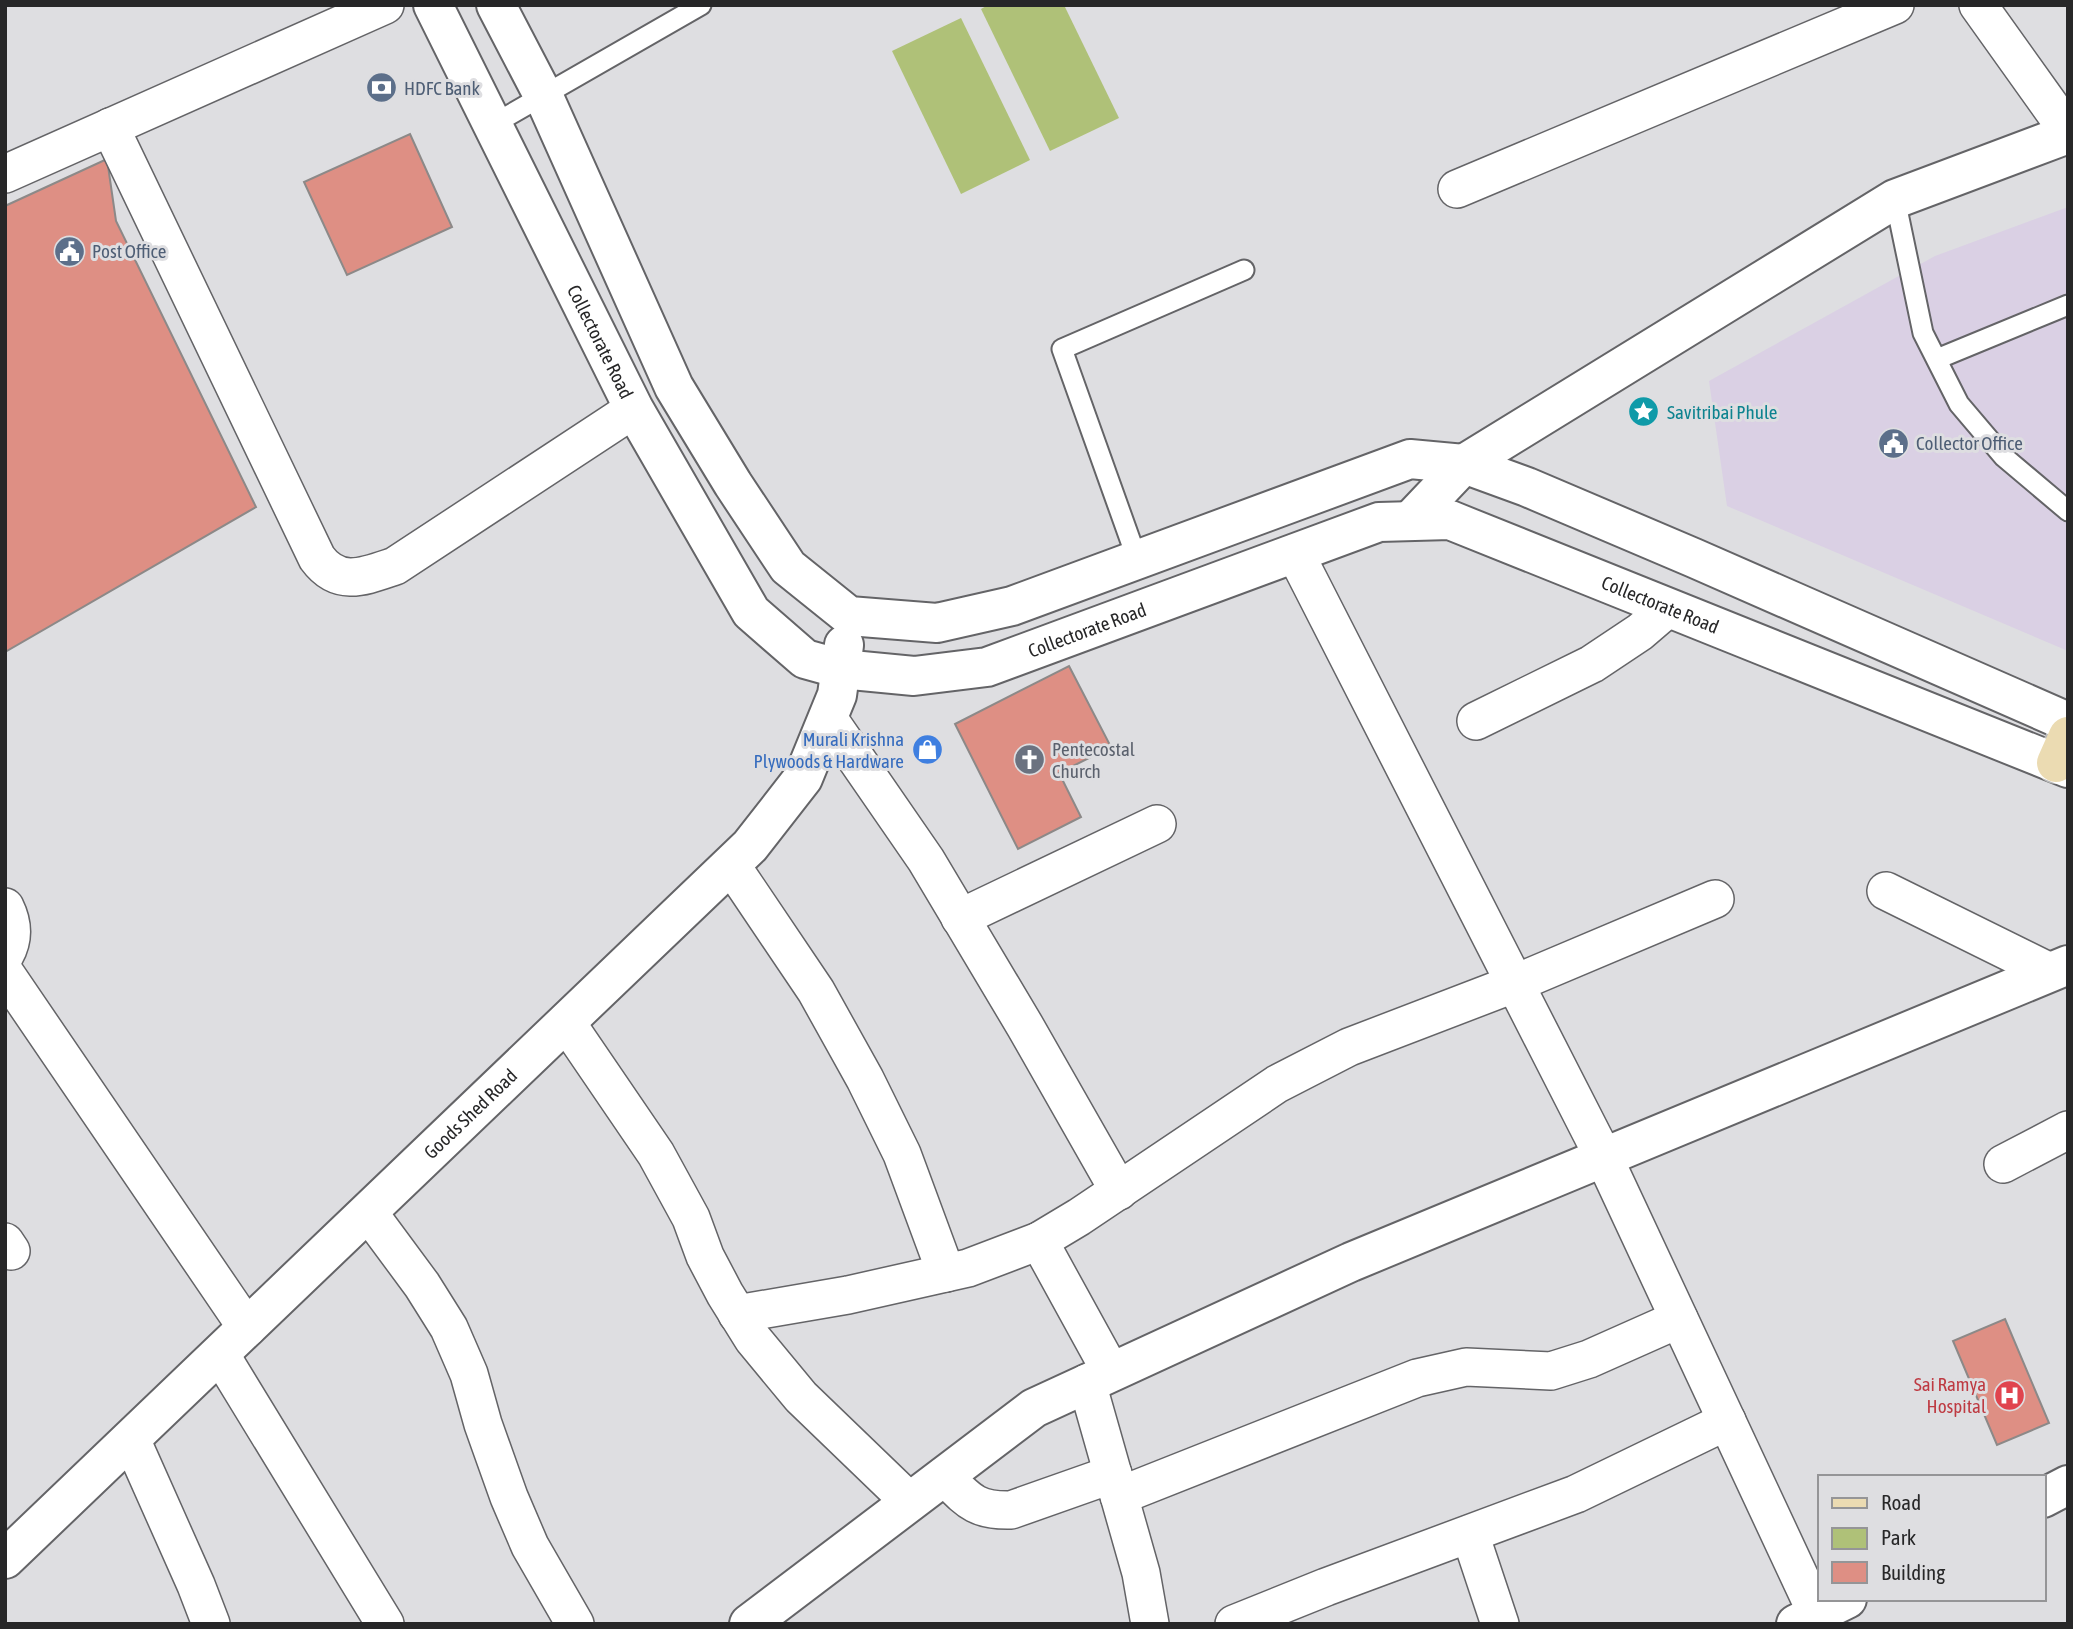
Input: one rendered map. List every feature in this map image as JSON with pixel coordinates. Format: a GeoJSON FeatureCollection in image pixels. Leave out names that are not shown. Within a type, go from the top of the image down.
{"type":"FeatureCollection","features":[{"type":"Feature","properties":{"kind":"street"},"geometry":{"type":"LineString","coordinates":[[5,174],[384,5]]}},
{"type":"Feature","properties":{"kind":"street","name":"Collectorate Road"},"geometry":{"type":"LineString","coordinates":[[433,5],[634,409],[751,612],[805,659],[841,669],[914,676],[987,667],[1379,522],[1450,520],[1668,608],[2064,756]]}},
{"type":"Feature","properties":{"kind":"street"},"geometry":{"type":"LineString","coordinates":[[496,5],[544,97],[674,387],[788,568],[849,616],[937,623],[1012,606],[1410,459],[1464,464],[1527,487],[2068,722]]}},
{"type":"Feature","properties":{"kind":"street"},"geometry":{"type":"LineString","coordinates":[[1457,188],[1895,5]]}},
{"type":"Feature","properties":{"kind":"street"},"geometry":{"type":"LineString","coordinates":[[1410,520],[1464,464],[1895,199],[2068,132],[1978,5]]}},
{"type":"Feature","properties":{"kind":"street"},"geometry":{"type":"LineString","coordinates":[[110,127],[317,558],[334,574],[347,578],[364,576],[395,566],[634,409]]}},
{"type":"Feature","properties":{"kind":"street"},"geometry":{"type":"LineString","coordinates":[[1295,552],[1604,1158],[1820,1613]]}},
{"type":"Feature","properties":{"kind":"street"},"geometry":{"type":"LineString","coordinates":[[1476,721],[1592,664],[1640,632],[1668,608]]}},
{"type":"Feature","properties":{"kind":"street","name":"Goods Shed Road"},"geometry":{"type":"LineString","coordinates":[[5,1559],[750,846],[803,778],[837,695],[849,616]]}},
{"type":"Feature","properties":{"kind":"street"},"geometry":{"type":"LineString","coordinates":[[828,718],[926,860],[1119,1191]]}},
{"type":"Feature","properties":{"kind":"street"},"geometry":{"type":"LineString","coordinates":[[960,918],[1157,824]]}},
{"type":"Feature","properties":{"kind":"street"},"geometry":{"type":"LineString","coordinates":[[731,865],[816,991],[865,1079],[902,1154],[946,1273]]}},
{"type":"Feature","properties":{"kind":"street"},"geometry":{"type":"LineString","coordinates":[[1886,891],[2059,968]]}},
{"type":"Feature","properties":{"kind":"street"},"geometry":{"type":"LineString","coordinates":[[737,1314],[848,1295],[968,1268],[1039,1241],[1119,1191],[1278,1084],[1349,1047],[1516,983],[1715,899]]}},
{"type":"Feature","properties":{"kind":"street"},"geometry":{"type":"LineString","coordinates":[[5,907],[12,936],[5,955]]}},
{"type":"Feature","properties":{"kind":"street"},"geometry":{"type":"LineString","coordinates":[[749,1624],[1034,1408],[1352,1262],[2059,968]]}},
{"type":"Feature","properties":{"kind":"street"},"geometry":{"type":"LineString","coordinates":[[5,973],[247,1328]]}},
{"type":"Feature","properties":{"kind":"street"},"geometry":{"type":"LineString","coordinates":[[566,1022],[656,1154],[691,1218],[705,1256],[753,1339],[801,1397],[910,1502]]}},
{"type":"Feature","properties":{"kind":"street"},"geometry":{"type":"LineString","coordinates":[[2003,1164],[2068,1130]]}},
{"type":"Feature","properties":{"kind":"street"},"geometry":{"type":"LineString","coordinates":[[368,1212],[422,1285],[449,1328],[469,1374],[483,1424],[509,1497],[530,1546],[575,1624]]}},
{"type":"Feature","properties":{"kind":"street"},"geometry":{"type":"LineString","coordinates":[[1039,1241],[1099,1378],[1116,1485],[1141,1573],[1150,1624]]}},
{"type":"Feature","properties":{"kind":"street"},"geometry":{"type":"LineString","coordinates":[[944,1476],[967,1499],[981,1508],[1011,1510],[1116,1485],[1417,1378],[1466,1367],[1551,1371],[1589,1359],[1679,1319]]}},
{"type":"Feature","properties":{"kind":"street"},"geometry":{"type":"LineString","coordinates":[[220,1354],[385,1624]]}},
{"type":"Feature","properties":{"kind":"street"},"geometry":{"type":"LineString","coordinates":[[1234,1624],[1576,1494],[1727,1421]]}},
{"type":"Feature","properties":{"kind":"street"},"geometry":{"type":"LineString","coordinates":[[131,1438],[211,1624]]}},
{"type":"Feature","properties":{"kind":"street"},"geometry":{"type":"LineString","coordinates":[[2045,1497],[2068,1485]]}},
{"type":"Feature","properties":{"kind":"street"},"geometry":{"type":"LineString","coordinates":[[1470,1534],[1500,1624]]}},
{"type":"Feature","properties":{"kind":"lane"},"geometry":{"type":"LineString","coordinates":[[492,125],[702,5]]}},
{"type":"Feature","properties":{"kind":"lane"},"geometry":{"type":"LineString","coordinates":[[1895,199],[1923,333],[1959,404],[2004,457],[2068,511]]}},
{"type":"Feature","properties":{"kind":"lane"},"geometry":{"type":"LineString","coordinates":[[1137,559],[1062,349],[1244,270]]}},
{"type":"Feature","properties":{"kind":"lane"},"geometry":{"type":"LineString","coordinates":[[1937,359],[2068,305]]}},
{"type":"Feature","properties":{"kind":"shaded area","name":"Collector Office"},"geometry":{"type":"Polygon","coordinates":[[[2068,207],[2068,651],[1727,506],[1709,381],[1935,256],[2068,207]]]}},
{"type":"Feature","properties":{"kind":"green space"},"geometry":{"type":"Polygon","coordinates":[[[988,5],[1064,5],[1119,118],[1050,151],[981,9],[988,5]]]}},
{"type":"Feature","properties":{"kind":"green space"},"geometry":{"type":"Polygon","coordinates":[[[961,18],[1030,160],[961,194],[892,51],[961,18]]]}},
{"type":"Feature","properties":{"kind":"building"},"geometry":{"type":"Polygon","coordinates":[[[410,134],[452,227],[347,275],[304,182],[410,134]]]}},
{"type":"Feature","properties":{"kind":"building"},"geometry":{"type":"Polygon","coordinates":[[[107,159],[116,221],[256,507],[5,652],[5,206],[107,159]]]}},
{"type":"Feature","properties":{"kind":"building","name":"Pentecostal Church"},"geometry":{"type":"Polygon","coordinates":[[[1069,666],[1111,747],[1059,773],[1081,817],[1018,849],[955,724],[1069,666]]]}},
{"type":"Feature","properties":{"kind":"building"},"geometry":{"type":"Polygon","coordinates":[[[2005,1319],[2049,1423],[1997,1445],[1953,1341],[2005,1319]]]}},
{"type":"Feature","properties":{"kind":"place","name":"HDFC Bank"},"geometry":{"type":"Point","coordinates":[381,88]}},
{"type":"Feature","properties":{"kind":"place","name":"Post Office"},"geometry":{"type":"Point","coordinates":[69,251]}},
{"type":"Feature","properties":{"kind":"place","name":"Savitribai Phule"},"geometry":{"type":"Point","coordinates":[1644,412]}},
{"type":"Feature","properties":{"kind":"place","name":"Collector Office"},"geometry":{"type":"Point","coordinates":[1893,443]}},
{"type":"Feature","properties":{"kind":"place","name":"Murali Krishna Plywoods & Hardware"},"geometry":{"type":"Point","coordinates":[927,750]}},
{"type":"Feature","properties":{"kind":"place","name":"Pentecostal Church"},"geometry":{"type":"Point","coordinates":[1029,760]}},
{"type":"Feature","properties":{"kind":"place","name":"Sai Ramya Hospital"},"geometry":{"type":"Point","coordinates":[2009,1395]}}]}
